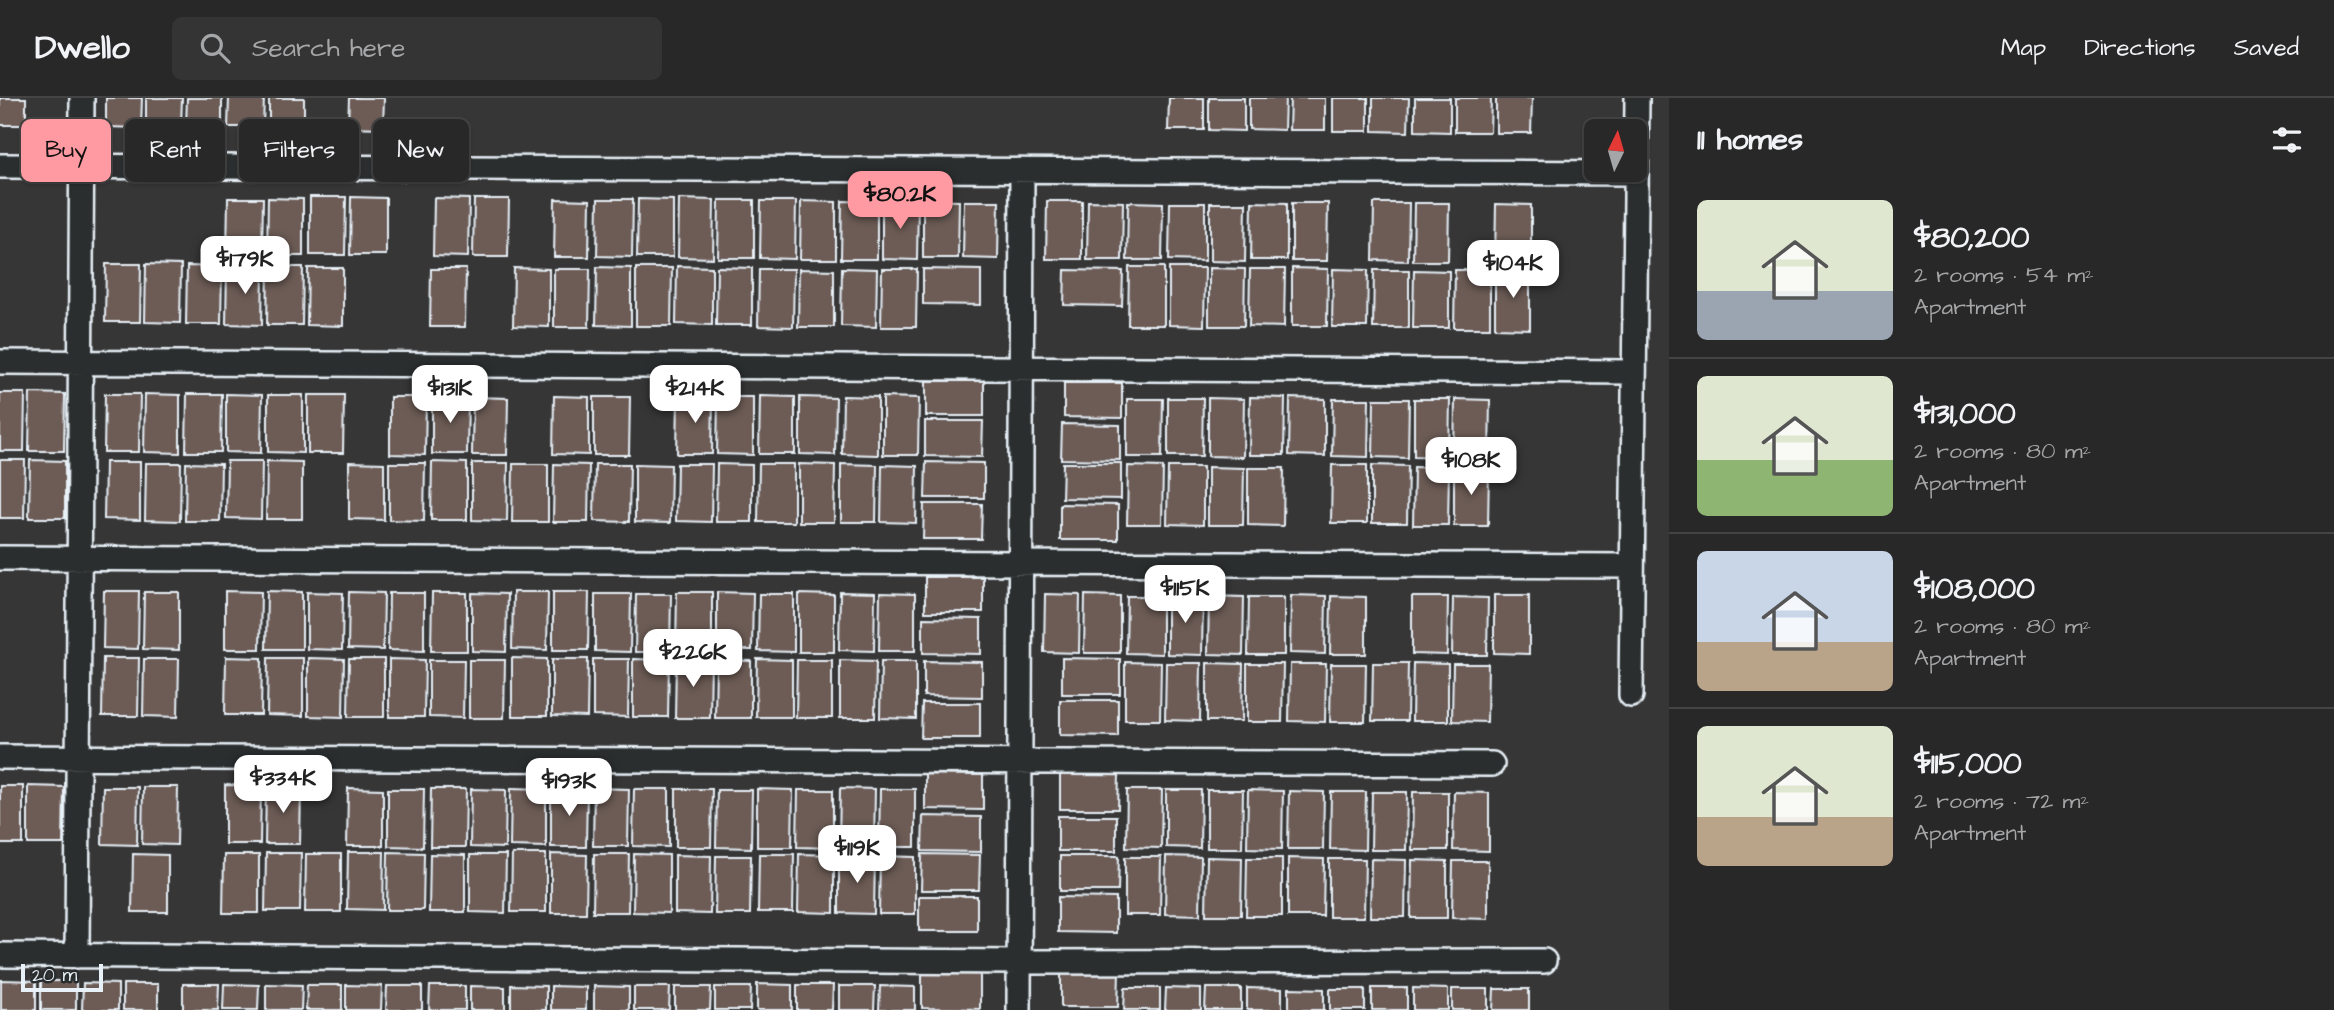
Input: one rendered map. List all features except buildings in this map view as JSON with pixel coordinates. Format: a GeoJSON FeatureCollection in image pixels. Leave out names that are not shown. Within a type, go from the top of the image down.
{"type":"FeatureCollection","features":[{"type":"Feature","properties":{"kind":"street"},"geometry":{"type":"LineString","coordinates":[[82,98],[82,119]]}},
{"type":"Feature","properties":{"kind":"street"},"geometry":{"type":"LineString","coordinates":[[1637,98],[1637,119]]}},
{"type":"Feature","properties":{"kind":"street"},"geometry":{"type":"LineString","coordinates":[[0,166],[21,166]]}},
{"type":"Feature","properties":{"kind":"street"},"geometry":{"type":"LineString","coordinates":[[111,166],[1584,173]]}},
{"type":"Feature","properties":{"kind":"street"},"geometry":{"type":"LineString","coordinates":[[1019,1010],[1022,171]]}},
{"type":"Feature","properties":{"kind":"street"},"geometry":{"type":"LineString","coordinates":[[77,956],[82,182]]}},
{"type":"Feature","properties":{"kind":"street"},"geometry":{"type":"LineString","coordinates":[[1630,695],[1636,182]]}},
{"type":"Feature","properties":{"kind":"street"},"geometry":{"type":"LineString","coordinates":[[0,362],[1633,372]]}},
{"type":"Feature","properties":{"kind":"street"},"geometry":{"type":"LineString","coordinates":[[0,558],[1631,566]]}},
{"type":"Feature","properties":{"kind":"street"},"geometry":{"type":"LineString","coordinates":[[0,757],[1492,764]]}},
{"type":"Feature","properties":{"kind":"street"},"geometry":{"type":"LineString","coordinates":[[0,955],[1019,962],[1544,961]]}}]}
